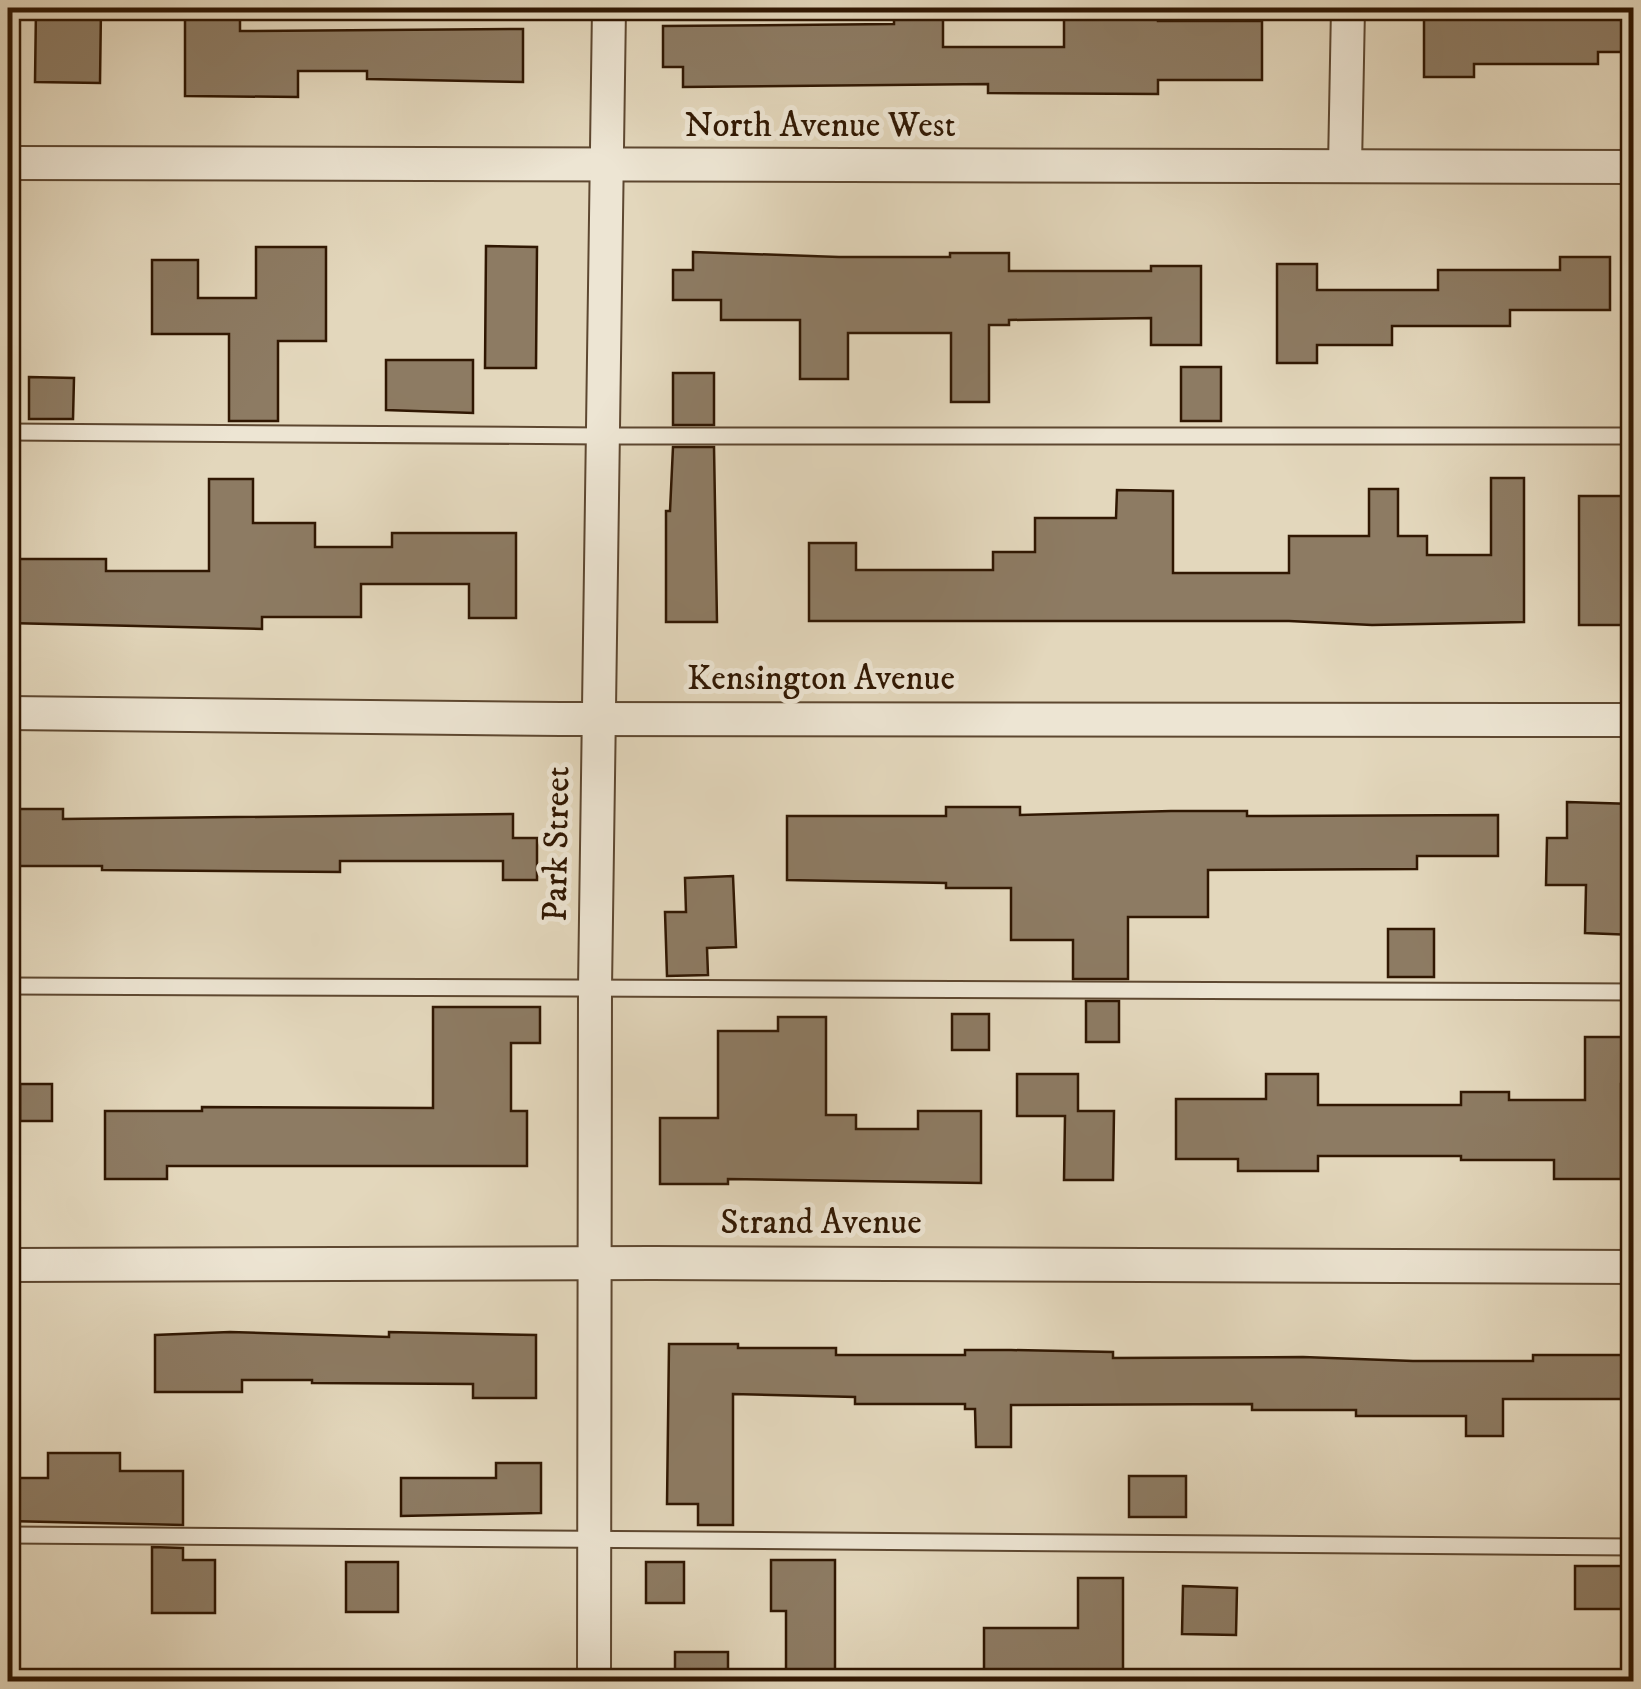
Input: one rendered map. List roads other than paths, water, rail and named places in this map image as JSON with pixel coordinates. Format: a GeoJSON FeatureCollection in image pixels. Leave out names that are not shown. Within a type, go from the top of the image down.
{"type":"FeatureCollection","features":[{"type":"Feature","properties":{"kind":"street","name":"Park Street"},"geometry":{"type":"LineString","coordinates":[[594,1682],[595,988],[609,8]]}},
{"type":"Feature","properties":{"kind":"street"},"geometry":{"type":"LineString","coordinates":[[1346,166],[1348,8]]}},
{"type":"Feature","properties":{"kind":"street","name":"North Avenue West"},"geometry":{"type":"LineString","coordinates":[[8,162],[1634,168]]}},
{"type":"Feature","properties":{"kind":"street","name":"Kensington Avenue"},"geometry":{"type":"LineString","coordinates":[[8,713],[1634,720]]}},
{"type":"Feature","properties":{"kind":"street","name":"Strand Avenue"},"geometry":{"type":"LineString","coordinates":[[8,1265],[1634,1267]]}},
{"type":"Feature","properties":{"kind":"lane"},"geometry":{"type":"LineString","coordinates":[[8,432],[1634,436]]}},
{"type":"Feature","properties":{"kind":"lane"},"geometry":{"type":"LineString","coordinates":[[8,986],[1634,992]]}},
{"type":"Feature","properties":{"kind":"lane"},"geometry":{"type":"LineString","coordinates":[[8,1535],[1634,1547]]}}]}
